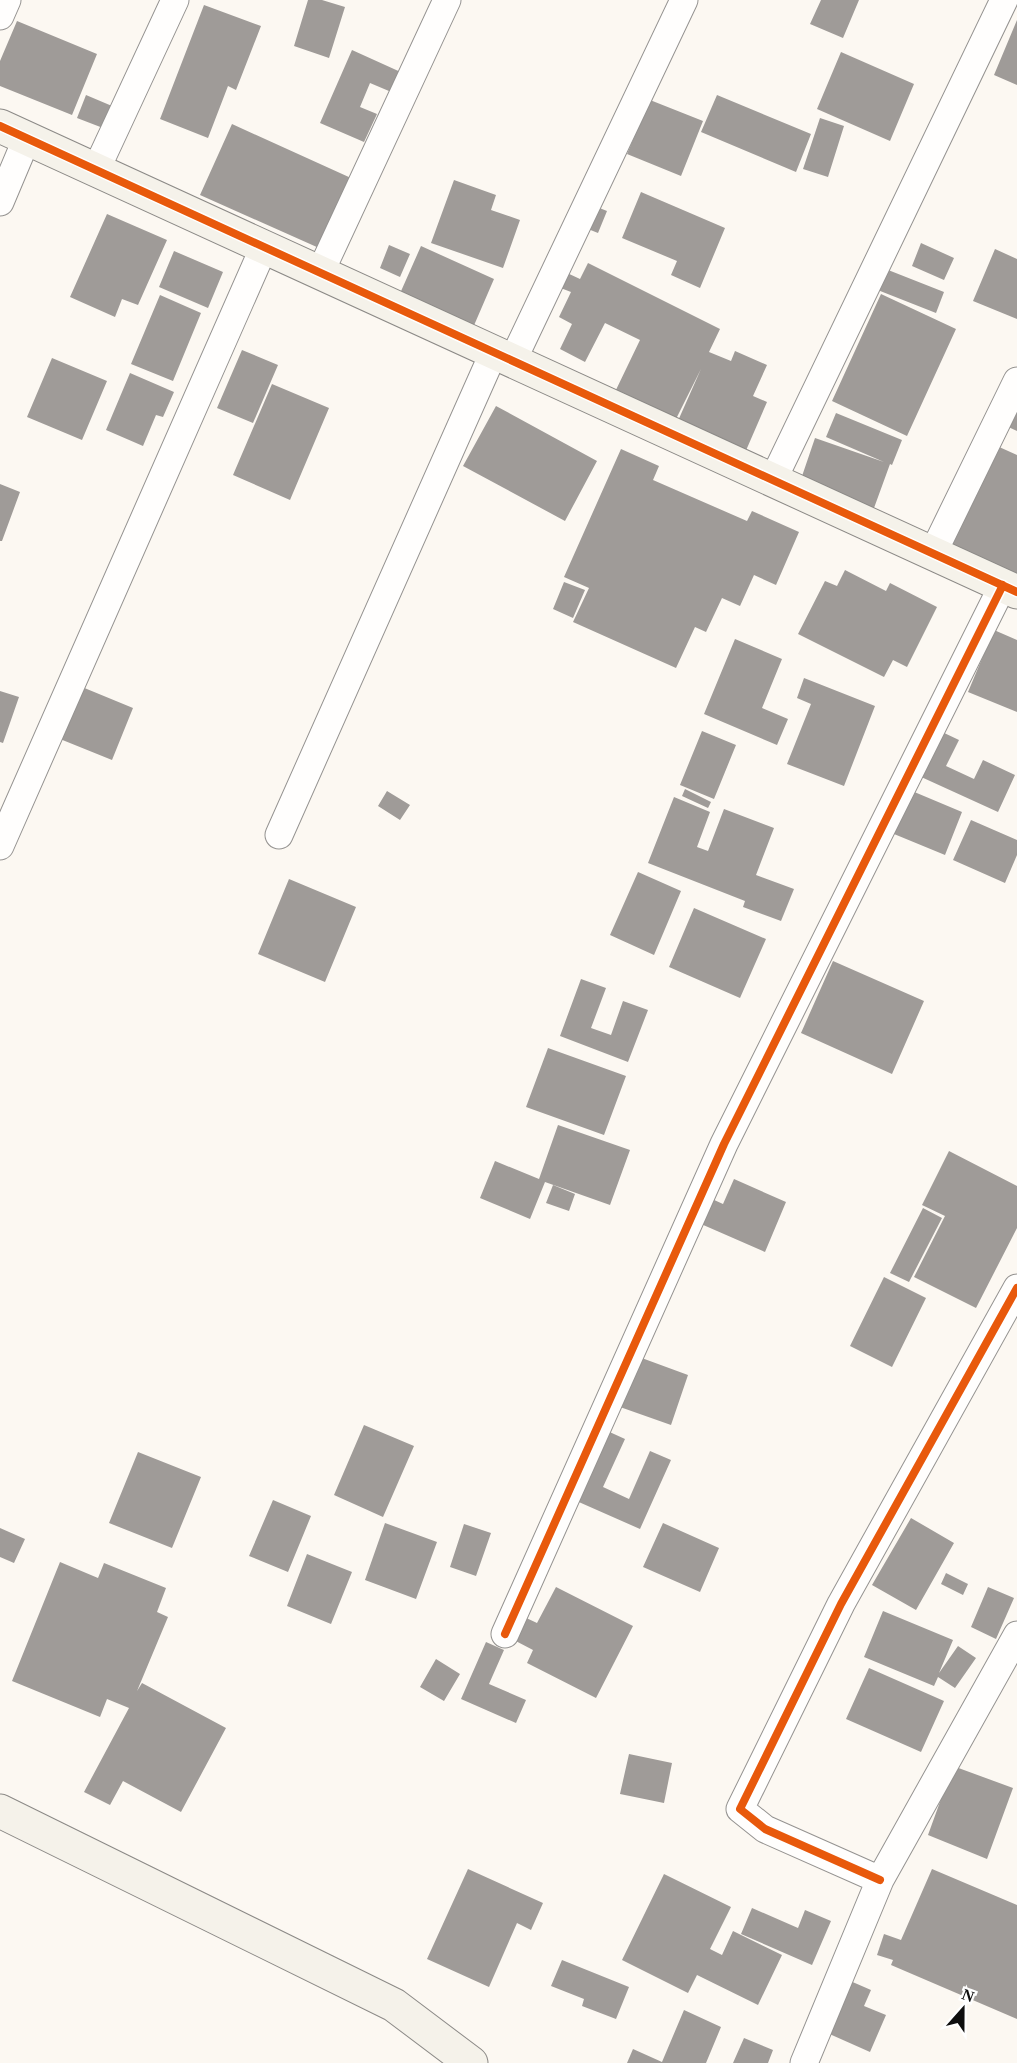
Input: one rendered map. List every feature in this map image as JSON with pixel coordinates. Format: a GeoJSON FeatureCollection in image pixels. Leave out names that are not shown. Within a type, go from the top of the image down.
{"type":"FeatureCollection","features":[{"type":"Feature","properties":{"kind":"street"},"geometry":{"type":"LineString","coordinates":[[0,16],[7,0]]}},
{"type":"Feature","properties":{"kind":"street"},"geometry":{"type":"LineString","coordinates":[[96,170],[175,0]]}},
{"type":"Feature","properties":{"kind":"street"},"geometry":{"type":"LineString","coordinates":[[320,273],[447,0]]}},
{"type":"Feature","properties":{"kind":"street"},"geometry":{"type":"LineString","coordinates":[[279,835],[503,358],[684,0]]}},
{"type":"Feature","properties":{"kind":"street"},"geometry":{"type":"LineString","coordinates":[[773,480],[1004,0]]}},
{"type":"Feature","properties":{"kind":"street"},"geometry":{"type":"LineString","coordinates":[[0,202],[14,132],[503,358],[1010,588],[724,1144],[506,1634]]}},
{"type":"Feature","properties":{"kind":"street"},"geometry":{"type":"LineString","coordinates":[[0,846],[264,247]]}},
{"type":"Feature","properties":{"kind":"street"},"geometry":{"type":"LineString","coordinates":[[933,553],[1017,381]]}},
{"type":"Feature","properties":{"kind":"street"},"geometry":{"type":"LineString","coordinates":[[880,1880],[765,1829],[740,1809],[842,1604],[1017,1288]]}},
{"type":"Feature","properties":{"kind":"street"},"geometry":{"type":"LineString","coordinates":[[804,2063],[880,1880],[1017,1635]]}},
{"type":"Feature","properties":{"kind":"street"},"geometry":{"type":"LineString","coordinates":[[0,1812],[394,2005],[471,2063]]}},
{"type":"Feature","properties":{"kind":"building"},"geometry":{"type":"Polygon","coordinates":[[[308,0],[322,0],[345,7],[329,58],[294,46],[308,0]]]}},
{"type":"Feature","properties":{"kind":"building"},"geometry":{"type":"Polygon","coordinates":[[[821,0],[859,0],[843,38],[810,24],[821,0]]]}},
{"type":"Feature","properties":{"kind":"building"},"geometry":{"type":"Polygon","coordinates":[[[204,5],[261,26],[236,90],[228,86],[208,138],[160,119],[204,5]]]}},
{"type":"Feature","properties":{"kind":"building"},"geometry":{"type":"Polygon","coordinates":[[[1017,20],[1017,85],[994,75],[1017,20]]]}},
{"type":"Feature","properties":{"kind":"building"},"geometry":{"type":"Polygon","coordinates":[[[17,21],[97,54],[72,115],[0,86],[0,61],[17,21]]]}},
{"type":"Feature","properties":{"kind":"building"},"geometry":{"type":"Polygon","coordinates":[[[352,50],[405,74],[396,94],[370,83],[360,107],[377,114],[364,142],[320,123],[352,50]]]}},
{"type":"Feature","properties":{"kind":"building"},"geometry":{"type":"Polygon","coordinates":[[[841,52],[914,84],[890,141],[817,109],[841,52]]]}},
{"type":"Feature","properties":{"kind":"building"},"geometry":{"type":"Polygon","coordinates":[[[86,95],[112,106],[103,128],[77,118],[86,95]]]}},
{"type":"Feature","properties":{"kind":"building"},"geometry":{"type":"Polygon","coordinates":[[[717,95],[811,134],[796,172],[701,132],[717,95]]]}},
{"type":"Feature","properties":{"kind":"building"},"geometry":{"type":"Polygon","coordinates":[[[650,100],[703,121],[681,176],[627,154],[650,100]]]}},
{"type":"Feature","properties":{"kind":"building"},"geometry":{"type":"Polygon","coordinates":[[[820,118],[844,126],[828,177],[803,169],[820,118]]]}},
{"type":"Feature","properties":{"kind":"building"},"geometry":{"type":"Polygon","coordinates":[[[232,124],[351,178],[319,248],[200,195],[232,124]]]}},
{"type":"Feature","properties":{"kind":"building"},"geometry":{"type":"Polygon","coordinates":[[[454,180],[496,195],[491,210],[520,220],[503,268],[431,243],[454,180]]]}},
{"type":"Feature","properties":{"kind":"building"},"geometry":{"type":"Polygon","coordinates":[[[641,192],[725,228],[700,288],[671,275],[677,261],[622,238],[641,192]]]}},
{"type":"Feature","properties":{"kind":"building"},"geometry":{"type":"Polygon","coordinates":[[[597,207],[607,211],[598,233],[588,229],[597,207]]]}},
{"type":"Feature","properties":{"kind":"building"},"geometry":{"type":"Polygon","coordinates":[[[107,214],[167,240],[138,305],[122,299],[115,317],[70,297],[107,214]]]}},
{"type":"Feature","properties":{"kind":"building"},"geometry":{"type":"Polygon","coordinates":[[[921,243],[954,258],[944,280],[912,266],[921,243]]]}},
{"type":"Feature","properties":{"kind":"building"},"geometry":{"type":"Polygon","coordinates":[[[389,245],[410,254],[400,277],[380,268],[389,245]]]}},
{"type":"Feature","properties":{"kind":"building"},"geometry":{"type":"Polygon","coordinates":[[[421,246],[494,279],[472,330],[398,298],[421,246]]]}},
{"type":"Feature","properties":{"kind":"building"},"geometry":{"type":"Polygon","coordinates":[[[995,249],[1017,259],[1017,319],[973,301],[995,249]]]}},
{"type":"Feature","properties":{"kind":"building"},"geometry":{"type":"Polygon","coordinates":[[[174,251],[223,272],[208,308],[159,287],[174,251]]]}},
{"type":"Feature","properties":{"kind":"building"},"geometry":{"type":"Polygon","coordinates":[[[588,263],[720,329],[709,352],[731,361],[735,351],[767,365],[753,396],[767,402],[741,462],[673,432],[701,369],[674,423],[614,394],[640,340],[605,323],[585,362],[560,349],[572,324],[559,317],[571,292],[558,287],[565,272],[580,279],[588,263]]]}},
{"type":"Feature","properties":{"kind":"building"},"geometry":{"type":"Polygon","coordinates":[[[878,266],[944,292],[936,313],[870,287],[878,266]]]}},
{"type":"Feature","properties":{"kind":"building"},"geometry":{"type":"Polygon","coordinates":[[[881,294],[956,329],[907,436],[832,401],[881,294]]]}},
{"type":"Feature","properties":{"kind":"building"},"geometry":{"type":"Polygon","coordinates":[[[160,295],[201,313],[173,381],[131,364],[160,295]]]}},
{"type":"Feature","properties":{"kind":"building"},"geometry":{"type":"Polygon","coordinates":[[[242,350],[278,365],[253,423],[217,408],[242,350]]]}},
{"type":"Feature","properties":{"kind":"building"},"geometry":{"type":"Polygon","coordinates":[[[52,358],[107,381],[82,440],[27,417],[52,358]]]}},
{"type":"Feature","properties":{"kind":"building"},"geometry":{"type":"Polygon","coordinates":[[[130,373],[174,392],[163,417],[156,415],[143,446],[106,430],[130,373]]]}},
{"type":"Feature","properties":{"kind":"building"},"geometry":{"type":"Polygon","coordinates":[[[272,384],[329,408],[290,500],[233,475],[272,384]]]}},
{"type":"Feature","properties":{"kind":"building"},"geometry":{"type":"Polygon","coordinates":[[[1017,395],[1017,431],[1004,425],[1017,395]]]}},
{"type":"Feature","properties":{"kind":"building"},"geometry":{"type":"Polygon","coordinates":[[[496,406],[597,461],[565,521],[463,466],[496,406]]]}},
{"type":"Feature","properties":{"kind":"building"},"geometry":{"type":"Polygon","coordinates":[[[836,413],[902,440],[892,465],[890,464],[874,508],[800,482],[815,438],[884,462],[826,437],[836,413]]]}},
{"type":"Feature","properties":{"kind":"building"},"geometry":{"type":"Polygon","coordinates":[[[997,446],[1017,455],[1017,577],[951,547],[997,446]]]}},
{"type":"Feature","properties":{"kind":"building"},"geometry":{"type":"Polygon","coordinates":[[[621,449],[659,466],[653,480],[747,521],[752,511],[799,532],[776,585],[754,575],[740,606],[722,598],[706,632],[695,627],[676,668],[573,622],[589,588],[564,577],[621,449]]]}},
{"type":"Feature","properties":{"kind":"building"},"geometry":{"type":"Polygon","coordinates":[[[0,484],[20,492],[2,541],[0,541],[0,484]]]}},
{"type":"Feature","properties":{"kind":"building"},"geometry":{"type":"Polygon","coordinates":[[[845,570],[886,591],[890,583],[937,607],[907,667],[893,660],[884,677],[798,634],[825,581],[837,586],[845,570]]]}},
{"type":"Feature","properties":{"kind":"building"},"geometry":{"type":"Polygon","coordinates":[[[564,582],[585,590],[573,618],[553,609],[564,582]]]}},
{"type":"Feature","properties":{"kind":"building"},"geometry":{"type":"Polygon","coordinates":[[[994,630],[1017,640],[1017,712],[968,692],[994,630]]]}},
{"type":"Feature","properties":{"kind":"building"},"geometry":{"type":"Polygon","coordinates":[[[735,639],[782,659],[762,708],[788,719],[777,745],[704,714],[735,639]]]}},
{"type":"Feature","properties":{"kind":"building"},"geometry":{"type":"Polygon","coordinates":[[[804,678],[875,706],[844,786],[787,764],[811,704],[797,698],[804,678]]]}},
{"type":"Feature","properties":{"kind":"building"},"geometry":{"type":"Polygon","coordinates":[[[82,687],[133,708],[112,760],[60,739],[82,687]]]}},
{"type":"Feature","properties":{"kind":"building"},"geometry":{"type":"Polygon","coordinates":[[[0,691],[19,697],[3,743],[0,742],[0,691]]]}},
{"type":"Feature","properties":{"kind":"building"},"geometry":{"type":"Polygon","coordinates":[[[702,731],[736,745],[714,799],[680,785],[702,731]]]}},
{"type":"Feature","properties":{"kind":"building"},"geometry":{"type":"Polygon","coordinates":[[[940,731],[959,740],[946,766],[974,779],[983,760],[1015,775],[998,812],[919,776],[940,731]]]}},
{"type":"Feature","properties":{"kind":"building"},"geometry":{"type":"Polygon","coordinates":[[[685,789],[711,802],[708,808],[682,796],[685,789]]]}},
{"type":"Feature","properties":{"kind":"building"},"geometry":{"type":"Polygon","coordinates":[[[387,791],[410,805],[400,820],[378,806],[387,791]]]}},
{"type":"Feature","properties":{"kind":"building"},"geometry":{"type":"Polygon","coordinates":[[[912,791],[962,812],[945,855],[894,834],[912,791]]]}},
{"type":"Feature","properties":{"kind":"building"},"geometry":{"type":"Polygon","coordinates":[[[674,797],[710,812],[697,847],[708,851],[724,809],[774,828],[756,875],[794,889],[781,921],[743,907],[745,901],[648,863],[674,797]]]}},
{"type":"Feature","properties":{"kind":"building"},"geometry":{"type":"Polygon","coordinates":[[[971,820],[1017,840],[1017,855],[1005,883],[953,860],[971,820]]]}},
{"type":"Feature","properties":{"kind":"building"},"geometry":{"type":"Polygon","coordinates":[[[638,872],[681,891],[654,955],[610,935],[638,872]]]}},
{"type":"Feature","properties":{"kind":"building"},"geometry":{"type":"Polygon","coordinates":[[[289,879],[356,907],[325,982],[258,954],[289,879]]]}},
{"type":"Feature","properties":{"kind":"building"},"geometry":{"type":"Polygon","coordinates":[[[694,908],[766,939],[740,998],[669,967],[694,908]]]}},
{"type":"Feature","properties":{"kind":"building"},"geometry":{"type":"Polygon","coordinates":[[[833,961],[924,1001],[892,1074],[801,1033],[833,961]]]}},
{"type":"Feature","properties":{"kind":"building"},"geometry":{"type":"Polygon","coordinates":[[[581,979],[606,988],[591,1028],[611,1035],[623,1001],[648,1010],[628,1062],[560,1036],[581,979]]]}},
{"type":"Feature","properties":{"kind":"building"},"geometry":{"type":"Polygon","coordinates":[[[548,1048],[626,1076],[604,1135],[526,1107],[548,1048]]]}},
{"type":"Feature","properties":{"kind":"building"},"geometry":{"type":"Polygon","coordinates":[[[558,1125],[630,1150],[610,1205],[545,1182],[530,1219],[480,1198],[495,1161],[539,1179],[558,1125]]]}},
{"type":"Feature","properties":{"kind":"building"},"geometry":{"type":"Polygon","coordinates":[[[949,1151],[1017,1186],[1017,1228],[976,1308],[914,1277],[945,1216],[922,1205],[949,1151]]]}},
{"type":"Feature","properties":{"kind":"building"},"geometry":{"type":"Polygon","coordinates":[[[734,1179],[786,1202],[765,1252],[701,1224],[712,1199],[723,1204],[734,1179]]]}},
{"type":"Feature","properties":{"kind":"building"},"geometry":{"type":"Polygon","coordinates":[[[553,1185],[575,1194],[569,1211],[546,1203],[553,1185]]]}},
{"type":"Feature","properties":{"kind":"building"},"geometry":{"type":"Polygon","coordinates":[[[923,1208],[942,1218],[909,1282],[890,1273],[923,1208]]]}},
{"type":"Feature","properties":{"kind":"building"},"geometry":{"type":"Polygon","coordinates":[[[884,1277],[926,1298],[892,1367],[850,1346],[884,1277]]]}},
{"type":"Feature","properties":{"kind":"building"},"geometry":{"type":"Polygon","coordinates":[[[639,1357],[688,1375],[671,1425],[620,1407],[639,1357]]]}},
{"type":"Feature","properties":{"kind":"building"},"geometry":{"type":"Polygon","coordinates":[[[364,1425],[414,1446],[383,1517],[334,1495],[364,1425]]]}},
{"type":"Feature","properties":{"kind":"building"},"geometry":{"type":"Polygon","coordinates":[[[603,1429],[625,1439],[603,1487],[629,1499],[650,1451],[671,1460],[640,1529],[572,1499],[603,1429]]]}},
{"type":"Feature","properties":{"kind":"building"},"geometry":{"type":"Polygon","coordinates":[[[138,1452],[201,1477],[172,1548],[109,1523],[138,1452]]]}},
{"type":"Feature","properties":{"kind":"building"},"geometry":{"type":"Polygon","coordinates":[[[273,1500],[311,1516],[288,1572],[249,1556],[273,1500]]]}},
{"type":"Feature","properties":{"kind":"building"},"geometry":{"type":"Polygon","coordinates":[[[911,1518],[954,1543],[916,1610],[872,1585],[911,1518]]]}},
{"type":"Feature","properties":{"kind":"building"},"geometry":{"type":"Polygon","coordinates":[[[385,1523],[437,1542],[416,1599],[365,1580],[385,1523]]]}},
{"type":"Feature","properties":{"kind":"building"},"geometry":{"type":"Polygon","coordinates":[[[663,1523],[719,1548],[700,1592],[643,1567],[663,1523]]]}},
{"type":"Feature","properties":{"kind":"building"},"geometry":{"type":"Polygon","coordinates":[[[464,1524],[491,1533],[476,1576],[450,1567],[464,1524]]]}},
{"type":"Feature","properties":{"kind":"building"},"geometry":{"type":"Polygon","coordinates":[[[0,1528],[25,1539],[14,1563],[0,1557],[0,1528]]]}},
{"type":"Feature","properties":{"kind":"building"},"geometry":{"type":"Polygon","coordinates":[[[307,1554],[352,1572],[331,1624],[287,1606],[307,1554]]]}},
{"type":"Feature","properties":{"kind":"building"},"geometry":{"type":"Polygon","coordinates":[[[60,1562],[98,1578],[104,1563],[166,1588],[157,1612],[168,1617],[137,1691],[142,1683],[226,1728],[181,1812],[123,1781],[110,1805],[84,1792],[129,1708],[107,1699],[100,1717],[12,1681],[60,1562]]]}},
{"type":"Feature","properties":{"kind":"building"},"geometry":{"type":"Polygon","coordinates":[[[946,1573],[968,1584],[963,1595],[941,1584],[946,1573]]]}},
{"type":"Feature","properties":{"kind":"building"},"geometry":{"type":"Polygon","coordinates":[[[556,1587],[633,1626],[596,1698],[527,1663],[533,1650],[510,1638],[522,1616],[537,1623],[556,1587]]]}},
{"type":"Feature","properties":{"kind":"building"},"geometry":{"type":"Polygon","coordinates":[[[988,1587],[1014,1598],[996,1639],[971,1627],[988,1587]]]}},
{"type":"Feature","properties":{"kind":"building"},"geometry":{"type":"Polygon","coordinates":[[[883,1611],[953,1640],[939,1673],[958,1646],[976,1658],[955,1688],[938,1677],[934,1686],[864,1657],[883,1611]]]}},
{"type":"Feature","properties":{"kind":"building"},"geometry":{"type":"Polygon","coordinates":[[[486,1642],[504,1650],[489,1684],[526,1700],[516,1723],[461,1699],[486,1642]]]}},
{"type":"Feature","properties":{"kind":"building"},"geometry":{"type":"Polygon","coordinates":[[[436,1659],[460,1674],[444,1701],[420,1687],[436,1659]]]}},
{"type":"Feature","properties":{"kind":"building"},"geometry":{"type":"Polygon","coordinates":[[[869,1668],[944,1701],[921,1752],[846,1719],[869,1668]]]}},
{"type":"Feature","properties":{"kind":"building"},"geometry":{"type":"Polygon","coordinates":[[[629,1754],[672,1763],[664,1803],[620,1794],[629,1754]]]}},
{"type":"Feature","properties":{"kind":"building"},"geometry":{"type":"Polygon","coordinates":[[[953,1766],[1013,1788],[987,1859],[928,1835],[953,1766]]]}},
{"type":"Feature","properties":{"kind":"building"},"geometry":{"type":"Polygon","coordinates":[[[468,1869],[543,1903],[531,1930],[517,1923],[489,1987],[427,1959],[468,1869]]]}},
{"type":"Feature","properties":{"kind":"building"},"geometry":{"type":"Polygon","coordinates":[[[932,1869],[1017,1905],[1017,2019],[891,1965],[893,1960],[877,1955],[884,1934],[901,1940],[932,1869]]]}},
{"type":"Feature","properties":{"kind":"building"},"geometry":{"type":"Polygon","coordinates":[[[664,1874],[731,1907],[710,1949],[722,1955],[733,1931],[782,1955],[758,2005],[697,1975],[688,1993],[622,1960],[664,1874]]]}},
{"type":"Feature","properties":{"kind":"building"},"geometry":{"type":"Polygon","coordinates":[[[752,1908],[798,1928],[805,1910],[831,1921],[812,1965],[741,1934],[752,1908]]]}},
{"type":"Feature","properties":{"kind":"building"},"geometry":{"type":"Polygon","coordinates":[[[562,1960],[629,1987],[616,2019],[582,2006],[584,1999],[551,1986],[562,1960]]]}},
{"type":"Feature","properties":{"kind":"building"},"geometry":{"type":"Polygon","coordinates":[[[848,1980],[871,1990],[864,2006],[886,2015],[870,2052],[825,2032],[848,1980]]]}},
{"type":"Feature","properties":{"kind":"building"},"geometry":{"type":"Polygon","coordinates":[[[684,2010],[721,2027],[706,2063],[627,2063],[633,2049],[662,2062],[684,2010]]]}},
{"type":"Feature","properties":{"kind":"building"},"geometry":{"type":"Polygon","coordinates":[[[744,2038],[773,2050],[768,2063],[733,2063],[744,2038]]]}},
{"type":"Feature","properties":{"kind":"cycle path"},"geometry":{"type":"LineString","coordinates":[[0,126],[1017,592]]}},
{"type":"Feature","properties":{"kind":"cycle path"},"geometry":{"type":"LineString","coordinates":[[505,1634],[724,1144],[1003,585]]}},
{"type":"Feature","properties":{"kind":"cycle path"},"geometry":{"type":"LineString","coordinates":[[880,1880],[765,1829],[740,1809],[841,1604],[1017,1288]]}}]}
